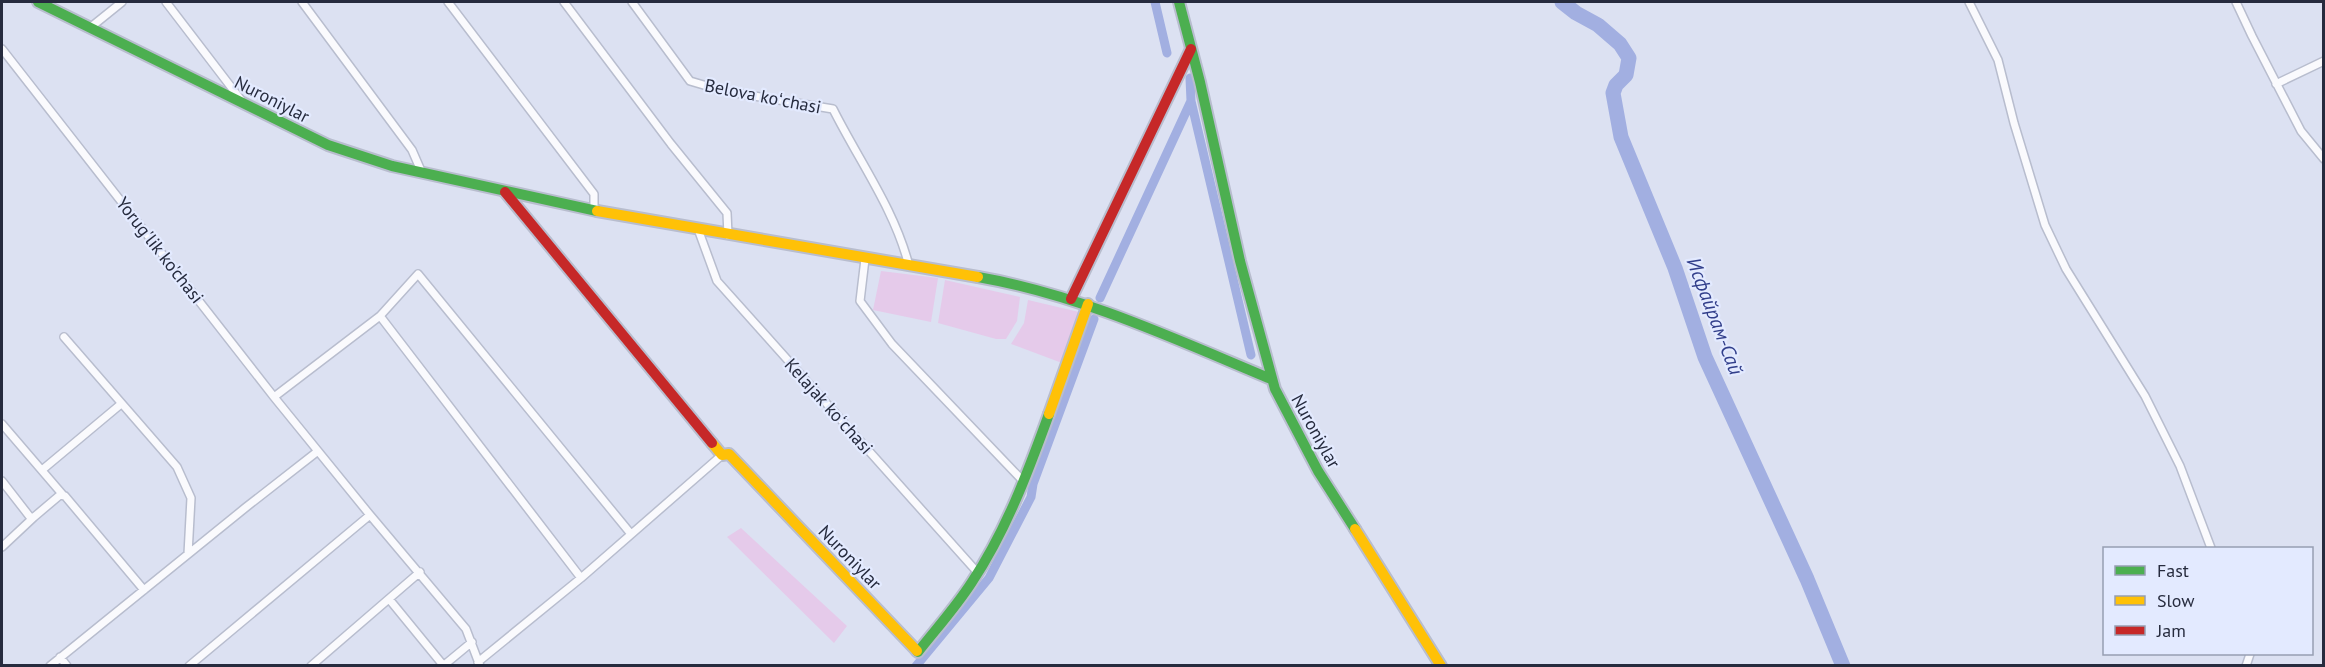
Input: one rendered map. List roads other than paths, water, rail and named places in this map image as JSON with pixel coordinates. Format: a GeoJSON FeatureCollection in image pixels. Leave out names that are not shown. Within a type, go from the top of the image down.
{"type":"FeatureCollection","features":[{"type":"Feature","properties":{"kind":"main road","name":"Nuroniylar"},"geometry":{"type":"LineString","coordinates":[[38,2],[328,145],[392,166],[594,210],[989,279],[1088,304],[1270,378],[1318,471],[1440,666]]}},
{"type":"Feature","properties":{"kind":"main road"},"geometry":{"type":"LineString","coordinates":[[1179,2],[1270,378]]}},
{"type":"Feature","properties":{"kind":"main road"},"geometry":{"type":"LineString","coordinates":[[1071,299],[1191,49]]}},
{"type":"Feature","properties":{"kind":"main road","name":"Nuroniylar"},"geometry":{"type":"LineString","coordinates":[[505,192],[722,455],[729,454],[918,652],[978,573],[1023,481],[1088,304]]}},
{"type":"Feature","properties":{"kind":"street"},"geometry":{"type":"LineString","coordinates":[[91,27],[122,2]]}},
{"type":"Feature","properties":{"kind":"street"},"geometry":{"type":"LineString","coordinates":[[166,2],[242,102]]}},
{"type":"Feature","properties":{"kind":"street"},"geometry":{"type":"LineString","coordinates":[[302,2],[412,150],[422,173]]}},
{"type":"Feature","properties":{"kind":"street"},"geometry":{"type":"LineString","coordinates":[[448,2],[594,194],[594,210]]}},
{"type":"Feature","properties":{"kind":"street"},"geometry":{"type":"LineString","coordinates":[[564,2],[671,144],[727,213],[728,235]]}},
{"type":"Feature","properties":{"kind":"street","name":"Belova koʻchasi"},"geometry":{"type":"LineString","coordinates":[[632,2],[690,81],[724,91],[833,109],[872,178],[903,243],[909,266]]}},
{"type":"Feature","properties":{"kind":"street"},"geometry":{"type":"LineString","coordinates":[[1969,2],[1998,60],[2014,123],[2045,225],[2066,269],[2145,396],[2180,466],[2210,547]]}},
{"type":"Feature","properties":{"kind":"street"},"geometry":{"type":"LineString","coordinates":[[2236,2],[2301,131],[2324,159]]}},
{"type":"Feature","properties":{"kind":"street","name":"Yorug'lik ko'chasi"},"geometry":{"type":"LineString","coordinates":[[2,49],[274,397],[466,629],[479,664]]}},
{"type":"Feature","properties":{"kind":"street"},"geometry":{"type":"LineString","coordinates":[[2276,84],[2324,61]]}},
{"type":"Feature","properties":{"kind":"street","name":"Kelajak koʻchasi"},"geometry":{"type":"LineString","coordinates":[[698,229],[717,281],[978,573]]}},
{"type":"Feature","properties":{"kind":"street"},"geometry":{"type":"LineString","coordinates":[[865,259],[860,302],[892,344],[1023,481]]}},
{"type":"Feature","properties":{"kind":"street"},"geometry":{"type":"LineString","coordinates":[[274,397],[380,316],[418,274],[631,534]]}},
{"type":"Feature","properties":{"kind":"street"},"geometry":{"type":"LineString","coordinates":[[380,316],[581,578]]}},
{"type":"Feature","properties":{"kind":"street"},"geometry":{"type":"LineString","coordinates":[[64,337],[177,466],[191,498],[188,554]]}},
{"type":"Feature","properties":{"kind":"street"},"geometry":{"type":"LineString","coordinates":[[42,470],[121,404]]}},
{"type":"Feature","properties":{"kind":"street"},"geometry":{"type":"LineString","coordinates":[[2,424],[144,590]]}},
{"type":"Feature","properties":{"kind":"street"},"geometry":{"type":"LineString","coordinates":[[50,666],[318,451]]}},
{"type":"Feature","properties":{"kind":"street"},"geometry":{"type":"LineString","coordinates":[[479,664],[722,455]]}},
{"type":"Feature","properties":{"kind":"street"},"geometry":{"type":"LineString","coordinates":[[2,481],[27,514],[34,517]]}},
{"type":"Feature","properties":{"kind":"street"},"geometry":{"type":"LineString","coordinates":[[2,547],[56,497],[63,495]]}},
{"type":"Feature","properties":{"kind":"street"},"geometry":{"type":"LineString","coordinates":[[189,666],[370,515]]}},
{"type":"Feature","properties":{"kind":"street"},"geometry":{"type":"LineString","coordinates":[[311,666],[420,573]]}},
{"type":"Feature","properties":{"kind":"street"},"geometry":{"type":"LineString","coordinates":[[389,599],[443,665],[472,642]]}},
{"type":"Feature","properties":{"kind":"street"},"geometry":{"type":"LineString","coordinates":[[60,657],[67,666]]}},
{"type":"Feature","properties":{"kind":"waterway"},"geometry":{"type":"LineString","coordinates":[[1155,2],[1167,53]]}},
{"type":"Feature","properties":{"kind":"waterway","name":"Исфайрам-Сай"},"geometry":{"type":"LineString","coordinates":[[1562,2],[1598,25],[1620,44],[1629,58],[1626,75],[1616,85],[1613,93],[1621,137],[1675,268],[1705,357],[1807,579],[1843,666]]}},
{"type":"Feature","properties":{"kind":"waterway"},"geometry":{"type":"LineString","coordinates":[[1190,78],[1191,101],[1251,355]]}},
{"type":"Feature","properties":{"kind":"waterway"},"geometry":{"type":"LineString","coordinates":[[1100,298],[1191,101]]}},
{"type":"Feature","properties":{"kind":"waterway"},"geometry":{"type":"LineString","coordinates":[[916,666],[989,578],[1031,497],[1033,484],[1094,319]]}}]}
